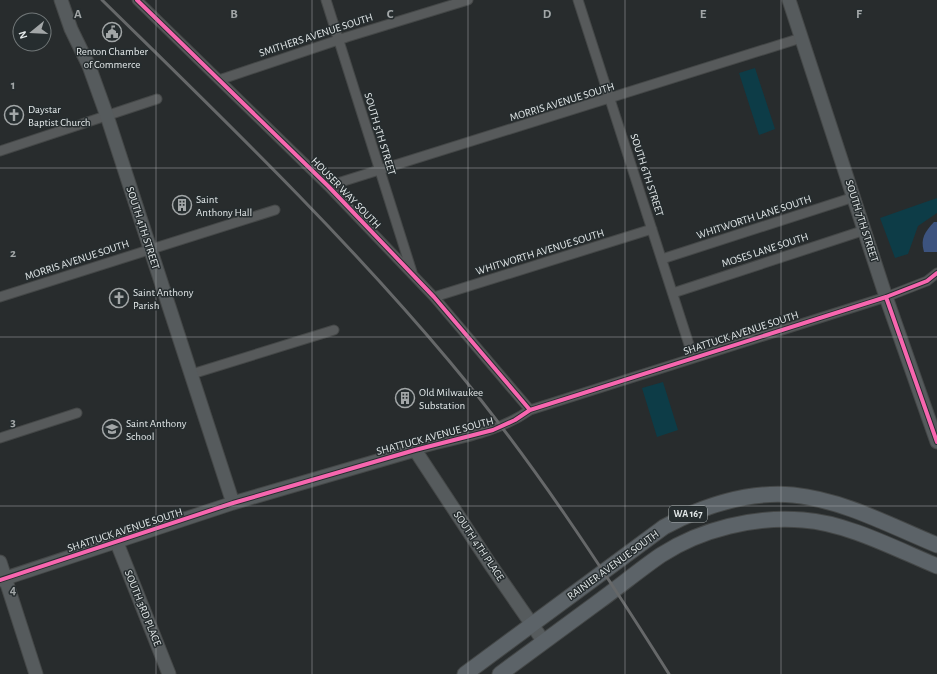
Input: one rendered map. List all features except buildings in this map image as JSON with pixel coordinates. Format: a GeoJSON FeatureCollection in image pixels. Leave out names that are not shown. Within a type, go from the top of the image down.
{"type":"FeatureCollection","features":[{"type":"Feature","properties":{"kind":"main road","name":"RAINIER AVENUE SOUTH"},"geometry":{"type":"LineString","coordinates":[[466,674],[664,527],[698,510],[740,499],[792,495],[833,503],[937,545]]}},
{"type":"Feature","properties":{"kind":"main road","name":"RAINIER AVENUE SOUTH"},"geometry":{"type":"LineString","coordinates":[[500,674],[661,555],[699,536],[751,522],[782,519],[804,520],[843,529],[880,542],[937,566]]}},
{"type":"Feature","properties":{"kind":"street","name":"SOUTH 4TH STREET"},"geometry":{"type":"LineString","coordinates":[[61,0],[71,30],[89,66],[107,116],[233,504]]}},
{"type":"Feature","properties":{"kind":"street","name":"HOUSER WAY SOUTH"},"geometry":{"type":"LineString","coordinates":[[137,0],[328,186],[434,297],[530,410]]}},
{"type":"Feature","properties":{"kind":"street","name":"SOUTH 5TH STREET"},"geometry":{"type":"LineString","coordinates":[[326,0],[413,275]]}},
{"type":"Feature","properties":{"kind":"street","name":"SMITHERS AVENUE SOUTH"},"geometry":{"type":"LineString","coordinates":[[219,80],[338,40],[468,0]]}},
{"type":"Feature","properties":{"kind":"street","name":"SOUTH 6TH STREET"},"geometry":{"type":"LineString","coordinates":[[578,0],[693,357]]}},
{"type":"Feature","properties":{"kind":"street","name":"SOUTH 7TH STREET"},"geometry":{"type":"LineString","coordinates":[[789,0],[886,297],[937,442]]}},
{"type":"Feature","properties":{"kind":"street","name":"MORRIS AVENUE SOUTH"},"geometry":{"type":"LineString","coordinates":[[328,186],[380,171],[801,38]]}},
{"type":"Feature","properties":{"kind":"street"},"geometry":{"type":"LineString","coordinates":[[0,151],[158,99]]}},
{"type":"Feature","properties":{"kind":"street","name":"WHITWORTH LANE SOUTH"},"geometry":{"type":"LineString","coordinates":[[662,259],[854,198]]}},
{"type":"Feature","properties":{"kind":"street","name":"MORRIS AVENUE SOUTH"},"geometry":{"type":"LineString","coordinates":[[0,297],[275,210]]}},
{"type":"Feature","properties":{"kind":"street","name":"WHITWORTH AVENUE SOUTH"},"geometry":{"type":"LineString","coordinates":[[434,297],[652,229]]}},
{"type":"Feature","properties":{"kind":"street","name":"MOSES LANE SOUTH"},"geometry":{"type":"LineString","coordinates":[[673,293],[865,230]]}},
{"type":"Feature","properties":{"kind":"street","name":"SHATTUCK AVENUE SOUTH"},"geometry":{"type":"LineString","coordinates":[[3,579],[233,504],[415,450],[493,430],[511,422],[530,410],[693,357],[886,297],[928,281],[937,273]]}},
{"type":"Feature","properties":{"kind":"street"},"geometry":{"type":"LineString","coordinates":[[192,374],[334,330]]}},
{"type":"Feature","properties":{"kind":"street"},"geometry":{"type":"LineString","coordinates":[[0,438],[77,413]]}},
{"type":"Feature","properties":{"kind":"street","name":"SOUTH 4TH PLACE"},"geometry":{"type":"LineString","coordinates":[[415,450],[490,564],[533,624],[544,642]]}},
{"type":"Feature","properties":{"kind":"street"},"geometry":{"type":"LineString","coordinates":[[211,511],[220,503],[229,490]]}},
{"type":"Feature","properties":{"kind":"street","name":"SOUTH 3RD PLACE"},"geometry":{"type":"LineString","coordinates":[[117,543],[169,674]]}},
{"type":"Feature","properties":{"kind":"street"},"geometry":{"type":"LineString","coordinates":[[0,562],[3,579],[36,674]]}},
{"type":"Feature","properties":{"kind":"shaded area"},"geometry":{"type":"Polygon","coordinates":[[[755,68],[775,129],[759,135],[739,73],[755,68]]]}},
{"type":"Feature","properties":{"kind":"shaded area"},"geometry":{"type":"Polygon","coordinates":[[[937,198],[937,213],[918,226],[908,254],[895,258],[880,218],[937,198]]]}},
{"type":"Feature","properties":{"kind":"shaded area"},"geometry":{"type":"Polygon","coordinates":[[[663,382],[678,430],[657,437],[642,388],[663,382]]]}},
{"type":"Feature","properties":{"kind":"water"},"geometry":{"type":"Polygon","coordinates":[[[934,222],[937,222],[937,252],[924,252],[924,236],[934,222]]]}},
{"type":"Feature","properties":{"kind":"railway"},"geometry":{"type":"LineString","coordinates":[[102,0],[280,176],[367,267],[450,362],[509,437],[565,514],[618,593],[669,674]]}},
{"type":"Feature","properties":{"kind":"cycle path"},"geometry":{"type":"LineString","coordinates":[[137,0],[328,186],[434,297],[530,410]]}},
{"type":"Feature","properties":{"kind":"cycle path"},"geometry":{"type":"LineString","coordinates":[[0,580],[233,503],[415,450],[493,430],[515,420],[530,410],[886,297],[927,281],[937,273]]}},
{"type":"Feature","properties":{"kind":"cycle path"},"geometry":{"type":"LineString","coordinates":[[886,297],[937,442]]}},
{"type":"Feature","properties":{"kind":"place","name":"Renton Chamber of Commerce"},"geometry":{"type":"Point","coordinates":[112,32]}},
{"type":"Feature","properties":{"kind":"place","name":"Daystar Baptist Church"},"geometry":{"type":"Point","coordinates":[14,115]}},
{"type":"Feature","properties":{"kind":"place","name":"Saint Anthony Hall"},"geometry":{"type":"Point","coordinates":[182,205]}},
{"type":"Feature","properties":{"kind":"place","name":"Saint Anthony Parish"},"geometry":{"type":"Point","coordinates":[119,298]}},
{"type":"Feature","properties":{"kind":"place","name":"Old Milwaukee Substation"},"geometry":{"type":"Point","coordinates":[405,398]}},
{"type":"Feature","properties":{"kind":"place","name":"Saint Anthony School"},"geometry":{"type":"Point","coordinates":[112,429]}}]}
